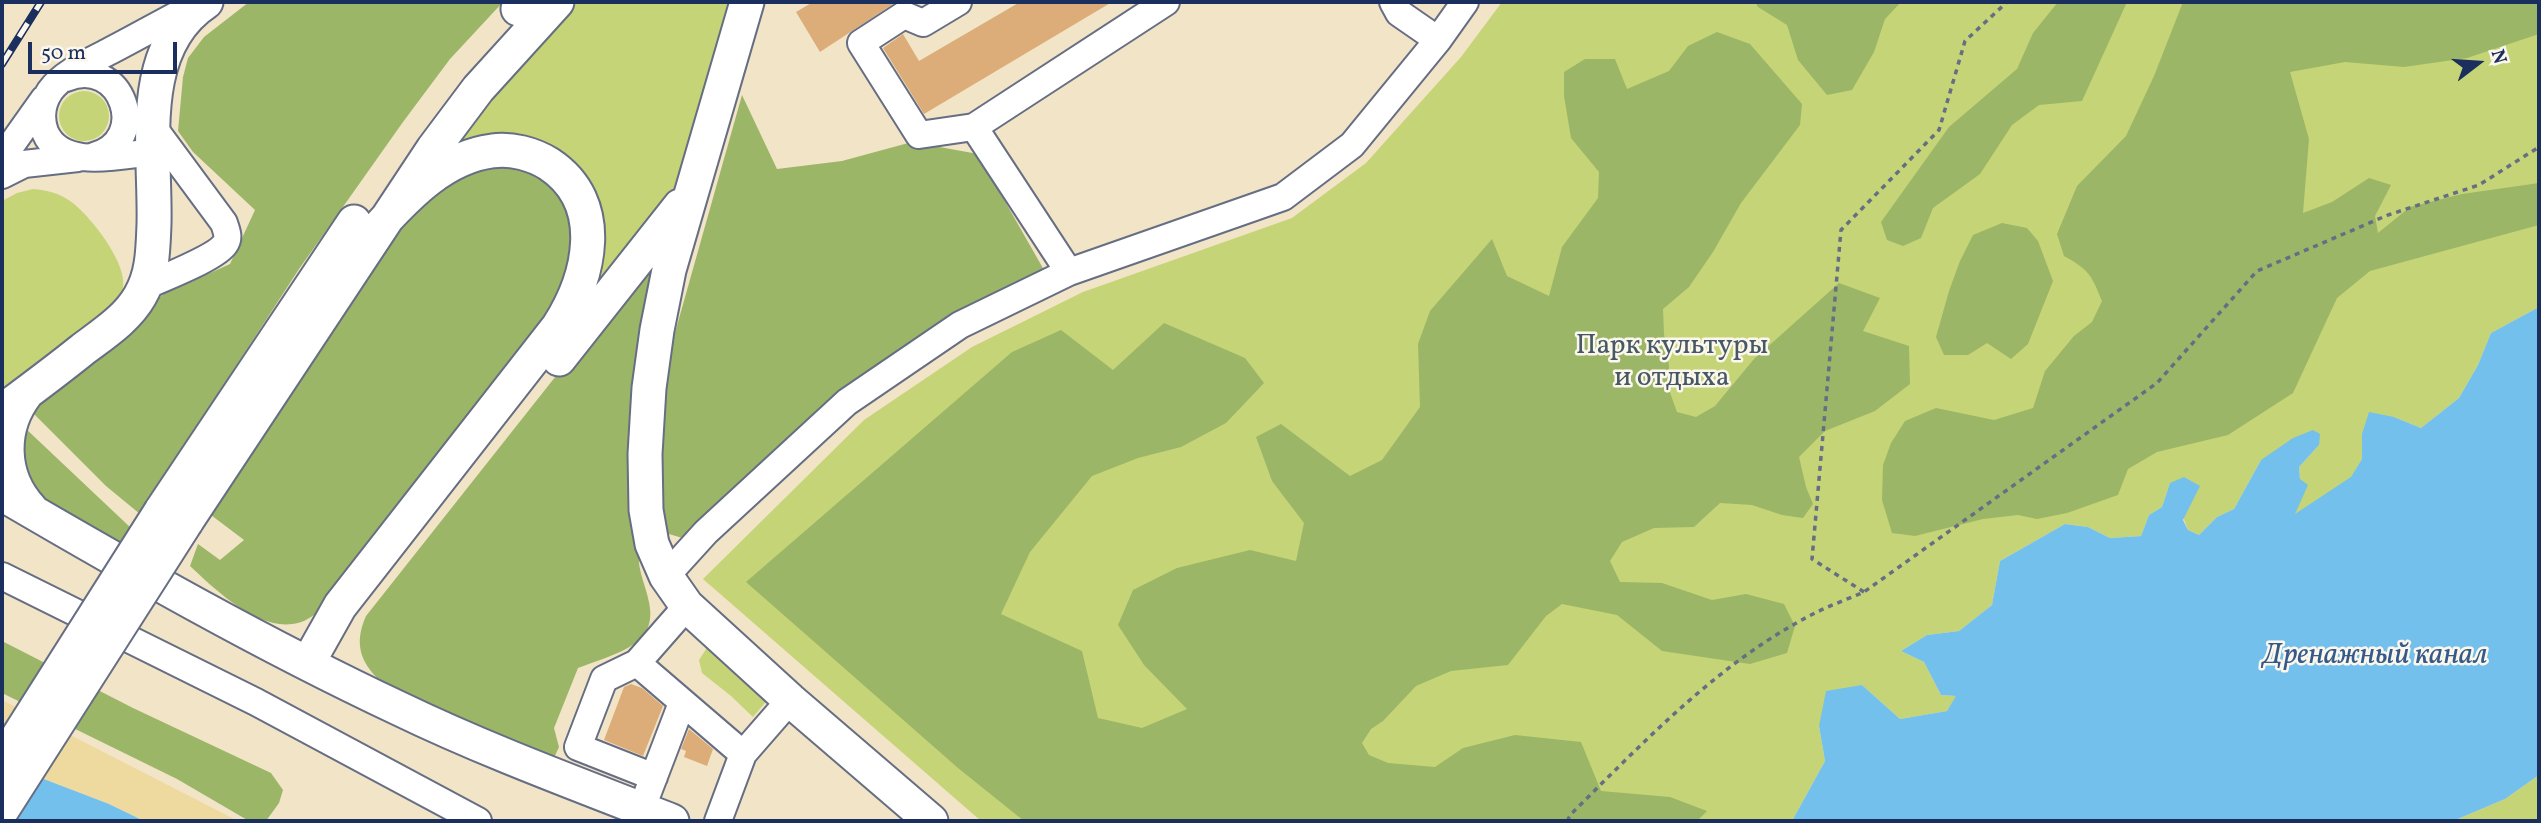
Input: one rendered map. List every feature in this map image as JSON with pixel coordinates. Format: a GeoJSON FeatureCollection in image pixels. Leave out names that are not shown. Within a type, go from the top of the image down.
{"type":"FeatureCollection","features":[{"type":"Feature","properties":{"kind":"main road"},"geometry":{"type":"LineString","coordinates":[[2,411],[120,321],[146,286],[152,262],[153,140],[158,77],[172,39],[183,22],[204,2]]}},
{"type":"Feature","properties":{"kind":"main road"},"geometry":{"type":"LineString","coordinates":[[2,762],[433,149],[478,89],[557,2]]}},
{"type":"Feature","properties":{"kind":"main road"},"geometry":{"type":"LineString","coordinates":[[747,2],[667,280],[657,330],[649,388],[645,454],[646,510],[652,544],[666,576],[687,606],[931,821]]}},
{"type":"Feature","properties":{"kind":"main road"},"geometry":{"type":"LineString","coordinates":[[2,810],[173,517],[416,133],[522,4]]}},
{"type":"Feature","properties":{"kind":"main road"},"geometry":{"type":"LineString","coordinates":[[309,663],[340,606],[558,327],[576,295],[585,262],[584,215],[576,190],[567,178],[544,161],[505,150],[476,154],[432,177],[400,204],[379,227]]}},
{"type":"Feature","properties":{"kind":"main road"},"geometry":{"type":"LineString","coordinates":[[309,663],[354,615],[667,225],[690,187],[700,164]]}},
{"type":"Feature","properties":{"kind":"main road"},"geometry":{"type":"LineString","coordinates":[[28,392],[19,401],[8,422],[5,457],[14,488],[37,514]]}},
{"type":"Feature","properties":{"kind":"main road"},"geometry":{"type":"LineString","coordinates":[[2,494],[181,596],[458,736],[672,821]]}},
{"type":"Feature","properties":{"kind":"street"},"geometry":{"type":"LineString","coordinates":[[2,158],[56,86],[87,64],[204,2]]}},
{"type":"Feature","properties":{"kind":"street"},"geometry":{"type":"LineString","coordinates":[[958,2],[923,23],[904,15],[861,43],[919,135],[974,127],[1166,2]]}},
{"type":"Feature","properties":{"kind":"street"},"geometry":{"type":"LineString","coordinates":[[1393,2],[1399,13],[1438,40]]}},
{"type":"Feature","properties":{"kind":"street"},"geometry":{"type":"LineString","coordinates":[[666,576],[706,532],[847,402],[960,325],[1069,272],[1283,197],[1352,145],[1438,40],[1465,2]]}},
{"type":"Feature","properties":{"kind":"street"},"geometry":{"type":"LineString","coordinates":[[77,74],[102,78],[115,87],[123,101],[125,125],[118,140],[107,151],[87,157],[60,150],[45,132],[42,114],[56,86],[77,74]]}},
{"type":"Feature","properties":{"kind":"street"},"geometry":{"type":"LineString","coordinates":[[974,127],[1069,272]]}},
{"type":"Feature","properties":{"kind":"street"},"geometry":{"type":"LineString","coordinates":[[2,175],[24,164],[87,157],[153,140],[224,223],[228,235],[225,245],[201,260],[146,286]]}},
{"type":"Feature","properties":{"kind":"street"},"geometry":{"type":"LineString","coordinates":[[2,576],[256,702],[478,821]]}},
{"type":"Feature","properties":{"kind":"street"},"geometry":{"type":"LineString","coordinates":[[654,777],[578,747],[604,679],[637,663],[687,606]]}},
{"type":"Feature","properties":{"kind":"street"},"geometry":{"type":"LineString","coordinates":[[637,663],[743,754]]}},
{"type":"Feature","properties":{"kind":"street"},"geometry":{"type":"LineString","coordinates":[[718,821],[743,754],[790,699]]}},
{"type":"Feature","properties":{"kind":"street"},"geometry":{"type":"LineString","coordinates":[[642,809],[682,703]]}},
{"type":"Feature","properties":{"kind":"path"},"geometry":{"type":"LineString","coordinates":[[1864,592],[1812,559],[1842,230],[1939,130],[1965,41],[2007,2]]}},
{"type":"Feature","properties":{"kind":"path"},"geometry":{"type":"LineString","coordinates":[[1567,821],[1668,719],[1713,681],[1771,639],[1815,613],[1864,592],[2157,383],[2257,271],[2388,215],[2479,185],[2539,147]]}},
{"type":"Feature","properties":{"kind":"green space"},"geometry":{"type":"Polygon","coordinates":[[[249,2],[503,2],[450,59],[403,122],[299,269],[140,514],[106,486],[26,406],[164,294],[230,264],[255,210],[193,152],[178,131],[183,77],[188,58],[204,37],[249,2]]]}},
{"type":"Feature","properties":{"kind":"green space"},"geometry":{"type":"Polygon","coordinates":[[[578,2],[736,2],[675,195],[577,327],[461,139],[462,133],[543,36],[578,2]]]}},
{"type":"Feature","properties":{"kind":"green space","name":"Парк культуры и отдыха"},"geometry":{"type":"Polygon","coordinates":[[[1502,2],[2539,2],[2539,307],[2491,333],[2478,365],[2459,398],[2421,428],[2394,417],[2362,434],[2362,459],[2351,478],[2293,516],[2300,479],[2299,467],[2319,445],[2261,460],[2234,509],[2217,517],[2199,535],[2188,530],[2170,483],[2162,507],[2149,515],[2141,536],[2110,538],[2088,527],[2065,524],[2000,561],[1992,605],[1959,631],[1927,635],[1901,651],[1924,662],[1941,695],[1957,696],[1947,711],[1900,719],[1862,685],[1819,726],[1825,761],[1792,821],[981,821],[703,579],[864,420],[972,347],[1083,292],[1292,218],[1366,163],[1461,57],[1502,2]]]}},
{"type":"Feature","properties":{"kind":"green space"},"geometry":{"type":"Polygon","coordinates":[[[1755,2],[1901,2],[1885,19],[1874,52],[1852,90],[1827,95],[1798,60],[1787,25],[1758,7],[1755,2]]]}},
{"type":"Feature","properties":{"kind":"green space"},"geometry":{"type":"Polygon","coordinates":[[[2058,2],[2127,2],[2082,101],[2039,105],[2012,125],[1980,174],[1933,208],[1921,238],[1903,246],[1887,240],[1881,222],[1949,127],[2017,69],[2033,33],[2058,2]]]}},
{"type":"Feature","properties":{"kind":"green space"},"geometry":{"type":"Polygon","coordinates":[[[2183,2],[2539,2],[2539,34],[2467,58],[2404,67],[2345,62],[2290,72],[2309,139],[2303,213],[2332,202],[2369,178],[2391,185],[2375,216],[2378,233],[2410,207],[2462,194],[2539,183],[2539,225],[2370,271],[2337,298],[2293,393],[2228,435],[2157,452],[2128,469],[2118,495],[2067,513],[2037,519],[2018,515],[1983,519],[1915,536],[1892,533],[1882,500],[1883,465],[1891,443],[1905,421],[1936,408],[1994,420],[2033,408],[2045,371],[2074,336],[2092,322],[2102,301],[2088,274],[2064,256],[2057,234],[2077,186],[2126,136],[2154,76],[2183,2]]]}},
{"type":"Feature","properties":{"kind":"green space"},"geometry":{"type":"Polygon","coordinates":[[[1717,32],[1750,44],[1802,104],[1800,125],[1741,203],[1689,287],[1663,309],[1669,366],[1668,387],[1677,412],[1696,417],[1715,406],[1754,359],[1839,283],[1880,298],[1863,331],[1909,346],[1910,384],[1875,411],[1825,431],[1799,457],[1813,504],[1803,518],[1782,515],[1752,505],[1720,503],[1694,527],[1654,528],[1622,542],[1610,561],[1620,582],[1662,583],[1712,600],[1746,594],[1784,604],[1795,626],[1787,653],[1750,664],[1662,651],[1617,615],[1562,604],[1546,616],[1508,665],[1451,671],[1416,686],[1383,721],[1371,729],[1362,743],[1369,755],[1388,763],[1435,767],[1463,748],[1515,735],[1581,742],[1601,791],[1670,797],[1707,811],[1697,821],[1024,821],[958,768],[746,582],[1012,352],[1061,330],[1113,370],[1164,323],[1245,358],[1264,383],[1226,423],[1181,447],[1138,458],[1092,476],[1030,552],[1001,614],[1082,651],[1098,718],[1142,728],[1187,709],[1144,665],[1118,625],[1133,590],[1177,568],[1250,550],[1296,561],[1304,523],[1272,481],[1256,437],[1281,424],[1350,476],[1382,460],[1420,407],[1418,344],[1430,311],[1492,239],[1507,276],[1549,296],[1562,247],[1598,198],[1599,172],[1571,138],[1564,96],[1564,72],[1585,59],[1615,59],[1627,89],[1669,71],[1688,46],[1717,32]]]}},
{"type":"Feature","properties":{"kind":"green space"},"geometry":{"type":"Polygon","coordinates":[[[84,91],[102,98],[109,116],[102,134],[84,141],[66,134],[59,116],[66,98],[84,91]]]}},
{"type":"Feature","properties":{"kind":"green space"},"geometry":{"type":"Polygon","coordinates":[[[742,95],[777,169],[842,161],[912,142],[978,154],[1044,270],[901,352],[689,540],[659,531],[661,454],[669,354],[742,95]]]}},
{"type":"Feature","properties":{"kind":"green space"},"geometry":{"type":"Polygon","coordinates":[[[485,163],[524,164],[560,186],[576,243],[560,304],[318,611],[295,624],[279,624],[245,611],[190,566],[198,544],[220,560],[244,540],[211,515],[406,218],[437,187],[485,163]]]}},
{"type":"Feature","properties":{"kind":"green space"},"geometry":{"type":"Polygon","coordinates":[[[33,189],[62,196],[78,207],[106,240],[119,266],[123,288],[117,301],[106,311],[2,388],[2,201],[33,189]]]}},
{"type":"Feature","properties":{"kind":"green space"},"geometry":{"type":"Polygon","coordinates":[[[2002,223],[2027,228],[2038,241],[2053,281],[2028,344],[2011,359],[1987,343],[1968,355],[1944,355],[1936,337],[1960,261],[1973,235],[2002,223]]]}},
{"type":"Feature","properties":{"kind":"green space"},"geometry":{"type":"Polygon","coordinates":[[[643,266],[661,274],[646,536],[639,560],[650,605],[649,626],[644,635],[628,648],[578,668],[554,728],[559,747],[553,760],[385,685],[365,662],[360,636],[366,616],[643,266]]]}},
{"type":"Feature","properties":{"kind":"green space"},"geometry":{"type":"Polygon","coordinates":[[[24,427],[132,529],[123,547],[64,514],[37,491],[22,465],[24,427]]]}},
{"type":"Feature","properties":{"kind":"green space"},"geometry":{"type":"Polygon","coordinates":[[[2,641],[133,708],[271,773],[283,790],[279,803],[266,821],[249,821],[177,779],[2,693],[2,641]]]}},
{"type":"Feature","properties":{"kind":"green space"},"geometry":{"type":"Polygon","coordinates":[[[710,643],[769,698],[753,717],[702,673],[699,660],[710,643]]]}},
{"type":"Feature","properties":{"kind":"green space"},"geometry":{"type":"Polygon","coordinates":[[[2539,775],[2539,821],[2453,821],[2505,799],[2539,775]]]}},
{"type":"Feature","properties":{"kind":"sand"},"geometry":{"type":"Polygon","coordinates":[[[2,700],[238,821],[144,821],[109,804],[2,763],[2,700]]]}},
{"type":"Feature","properties":{"kind":"water","name":"Дренажный канал"},"geometry":{"type":"Polygon","coordinates":[[[2539,307],[2539,775],[2505,799],[2453,821],[1792,821],[1825,761],[1819,726],[1826,691],[1862,685],[1900,719],[1947,711],[1956,696],[1941,695],[1924,662],[1901,651],[1927,635],[1959,631],[1992,605],[2000,561],[2065,524],[2088,527],[2110,538],[2141,536],[2149,515],[2162,507],[2170,483],[2184,477],[2200,486],[2183,520],[2188,530],[2199,535],[2217,517],[2234,509],[2261,460],[2293,438],[2313,430],[2320,434],[2319,445],[2299,467],[2300,479],[2308,485],[2295,514],[2351,477],[2362,459],[2362,434],[2369,412],[2394,417],[2421,428],[2459,398],[2478,365],[2491,333],[2539,307]]]}},
{"type":"Feature","properties":{"kind":"water"},"geometry":{"type":"Polygon","coordinates":[[[2,763],[109,804],[144,821],[2,821],[2,763]]]}},
{"type":"Feature","properties":{"kind":"building"},"geometry":{"type":"Polygon","coordinates":[[[813,2],[896,2],[820,52],[796,12],[813,2]]]}},
{"type":"Feature","properties":{"kind":"building"},"geometry":{"type":"Polygon","coordinates":[[[1020,2],[1112,2],[924,114],[883,48],[903,34],[919,61],[1020,2]]]}},
{"type":"Feature","properties":{"kind":"building"},"geometry":{"type":"Polygon","coordinates":[[[631,684],[642,688],[663,706],[643,756],[604,740],[624,687],[631,684]]]}},
{"type":"Feature","properties":{"kind":"building"},"geometry":{"type":"Polygon","coordinates":[[[689,729],[713,749],[707,766],[684,757],[686,751],[681,749],[689,729]]]}},
{"type":"Feature","properties":{"kind":"railway"},"geometry":{"type":"LineString","coordinates":[[2,64],[41,2]]}}]}
